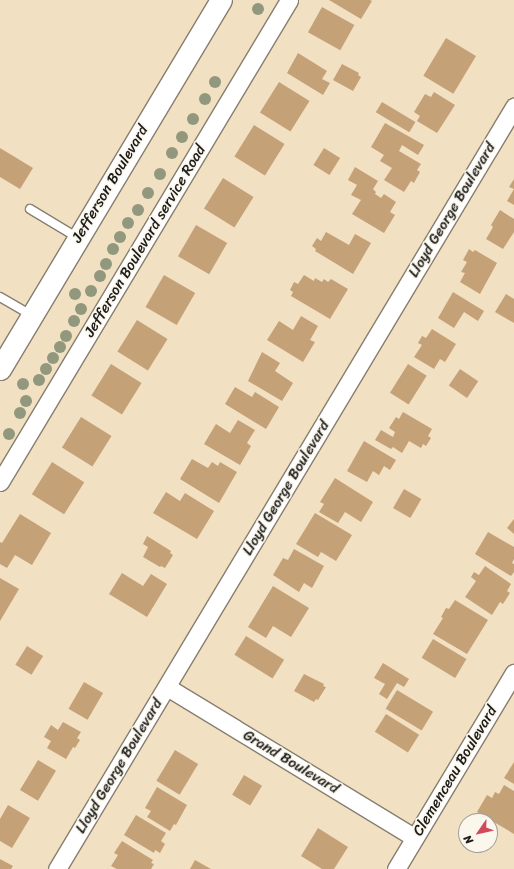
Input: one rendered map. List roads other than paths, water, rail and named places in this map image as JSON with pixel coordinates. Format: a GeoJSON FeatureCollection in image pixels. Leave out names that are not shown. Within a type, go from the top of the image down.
{"type":"FeatureCollection","features":[{"type":"Feature","properties":{"kind":"street","name":"Jefferson Boulevard"},"geometry":{"type":"LineString","coordinates":[[0,369],[221,0]]}},
{"type":"Feature","properties":{"kind":"street","name":"Jefferson Boulevard service Road"},"geometry":{"type":"LineString","coordinates":[[0,482],[289,0]]}},
{"type":"Feature","properties":{"kind":"street","name":"Lloyd George Boulevard"},"geometry":{"type":"LineString","coordinates":[[57,869],[514,107]]}},
{"type":"Feature","properties":{"kind":"street","name":"Clemenceau Boulevard"},"geometry":{"type":"LineString","coordinates":[[396,869],[514,673]]}},
{"type":"Feature","properties":{"kind":"street","name":"Grand Boulevard"},"geometry":{"type":"LineString","coordinates":[[167,686],[415,838]]}},
{"type":"Feature","properties":{"kind":"lane"},"geometry":{"type":"LineString","coordinates":[[30,209],[78,238]]}},
{"type":"Feature","properties":{"kind":"lane"},"geometry":{"type":"LineString","coordinates":[[0,297],[32,316]]}}]}
